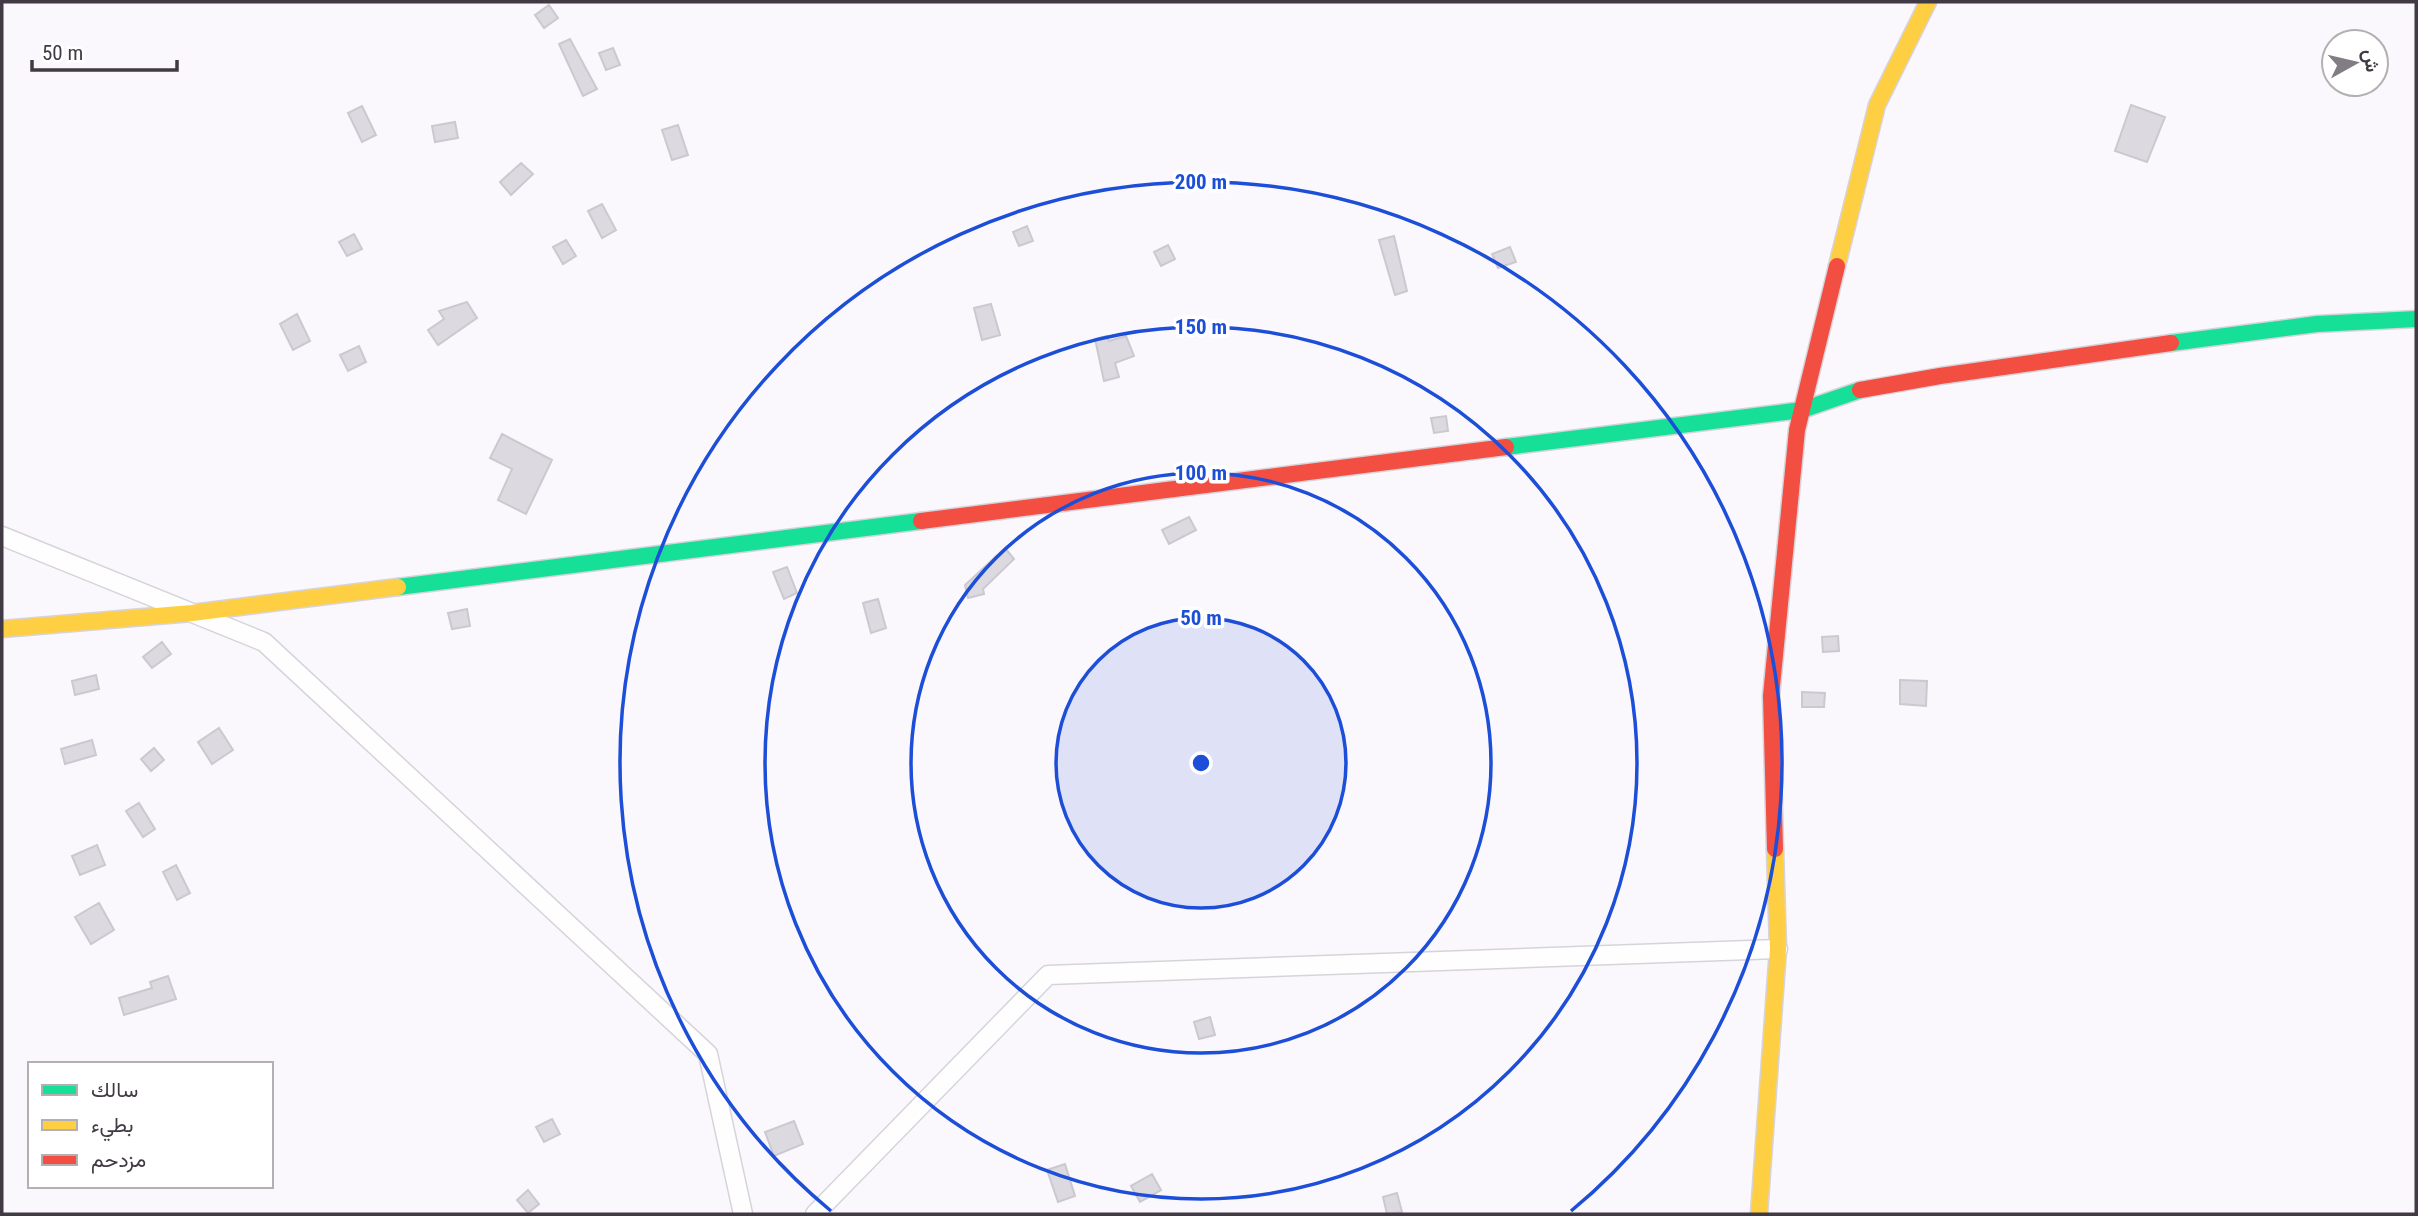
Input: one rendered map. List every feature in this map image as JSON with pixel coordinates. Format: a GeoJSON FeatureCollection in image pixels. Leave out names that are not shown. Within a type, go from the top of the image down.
{"type":"FeatureCollection","features":[{"type":"Feature","properties":{"kind":"street"},"geometry":{"type":"LineString","coordinates":[[1759,1214],[1778,949],[1771,696],[1797,430],[1877,104],[1928,2]]}},
{"type":"Feature","properties":{"kind":"street"},"geometry":{"type":"LineString","coordinates":[[2,629],[192,613],[1802,410],[1863,389],[1940,376],[2317,324],[2416,319]]}},
{"type":"Feature","properties":{"kind":"street"},"geometry":{"type":"LineString","coordinates":[[2,536],[264,642],[708,1054],[743,1214]]}},
{"type":"Feature","properties":{"kind":"street"},"geometry":{"type":"LineString","coordinates":[[815,1214],[1048,975],[1778,949]]}},
{"type":"Feature","properties":{"kind":"building"},"geometry":{"type":"Polygon","coordinates":[[[549,5],[558,18],[544,28],[535,15],[549,5]]]}},
{"type":"Feature","properties":{"kind":"building"},"geometry":{"type":"Polygon","coordinates":[[[570,39],[597,89],[583,96],[559,44],[570,39]]]}},
{"type":"Feature","properties":{"kind":"building"},"geometry":{"type":"Polygon","coordinates":[[[613,48],[620,65],[606,70],[599,53],[613,48]]]}},
{"type":"Feature","properties":{"kind":"building"},"geometry":{"type":"Polygon","coordinates":[[[2131,105],[2165,117],[2147,162],[2115,151],[2131,105]]]}},
{"type":"Feature","properties":{"kind":"building"},"geometry":{"type":"Polygon","coordinates":[[[362,106],[376,135],[362,142],[348,113],[362,106]]]}},
{"type":"Feature","properties":{"kind":"building"},"geometry":{"type":"Polygon","coordinates":[[[455,122],[458,138],[435,142],[432,126],[455,122]]]}},
{"type":"Feature","properties":{"kind":"building"},"geometry":{"type":"Polygon","coordinates":[[[678,125],[688,155],[672,160],[662,130],[678,125]]]}},
{"type":"Feature","properties":{"kind":"building"},"geometry":{"type":"Polygon","coordinates":[[[521,163],[533,174],[511,195],[500,182],[521,163]]]}},
{"type":"Feature","properties":{"kind":"building"},"geometry":{"type":"Polygon","coordinates":[[[602,204],[616,230],[602,238],[588,211],[602,204]]]}},
{"type":"Feature","properties":{"kind":"building"},"geometry":{"type":"Polygon","coordinates":[[[1027,226],[1033,241],[1019,246],[1013,232],[1027,226]]]}},
{"type":"Feature","properties":{"kind":"building"},"geometry":{"type":"Polygon","coordinates":[[[354,234],[362,249],[347,256],[339,242],[354,234]]]}},
{"type":"Feature","properties":{"kind":"building"},"geometry":{"type":"Polygon","coordinates":[[[1394,236],[1407,291],[1395,295],[1379,240],[1394,236]]]}},
{"type":"Feature","properties":{"kind":"building"},"geometry":{"type":"Polygon","coordinates":[[[566,240],[576,256],[563,264],[553,247],[566,240]]]}},
{"type":"Feature","properties":{"kind":"building"},"geometry":{"type":"Polygon","coordinates":[[[1168,245],[1175,259],[1161,266],[1154,252],[1168,245]]]}},
{"type":"Feature","properties":{"kind":"building"},"geometry":{"type":"Polygon","coordinates":[[[1510,247],[1516,262],[1498,268],[1492,254],[1510,247]]]}},
{"type":"Feature","properties":{"kind":"building"},"geometry":{"type":"Polygon","coordinates":[[[467,302],[477,318],[438,345],[428,330],[444,319],[439,311],[467,302]]]}},
{"type":"Feature","properties":{"kind":"building"},"geometry":{"type":"Polygon","coordinates":[[[991,304],[1000,335],[982,340],[974,308],[991,304]]]}},
{"type":"Feature","properties":{"kind":"building"},"geometry":{"type":"Polygon","coordinates":[[[297,314],[310,341],[293,350],[280,324],[297,314]]]}},
{"type":"Feature","properties":{"kind":"building"},"geometry":{"type":"Polygon","coordinates":[[[1107,336],[1109,341],[1126,336],[1134,356],[1115,363],[1119,377],[1104,381],[1095,339],[1107,336]]]}},
{"type":"Feature","properties":{"kind":"building"},"geometry":{"type":"Polygon","coordinates":[[[359,346],[366,362],[348,371],[340,355],[359,346]]]}},
{"type":"Feature","properties":{"kind":"building"},"geometry":{"type":"Polygon","coordinates":[[[1446,416],[1448,431],[1434,433],[1431,418],[1446,416]]]}},
{"type":"Feature","properties":{"kind":"building"},"geometry":{"type":"Polygon","coordinates":[[[502,434],[552,460],[526,514],[498,500],[512,469],[490,458],[502,434]]]}},
{"type":"Feature","properties":{"kind":"building"},"geometry":{"type":"Polygon","coordinates":[[[1189,517],[1196,530],[1169,544],[1162,530],[1189,517]]]}},
{"type":"Feature","properties":{"kind":"building"},"geometry":{"type":"Polygon","coordinates":[[[1005,548],[1014,559],[983,589],[984,594],[968,598],[965,585],[1005,548]]]}},
{"type":"Feature","properties":{"kind":"building"},"geometry":{"type":"Polygon","coordinates":[[[787,567],[797,593],[784,599],[773,572],[787,567]]]}},
{"type":"Feature","properties":{"kind":"building"},"geometry":{"type":"Polygon","coordinates":[[[878,599],[886,628],[871,633],[863,603],[878,599]]]}},
{"type":"Feature","properties":{"kind":"building"},"geometry":{"type":"Polygon","coordinates":[[[467,609],[470,626],[452,629],[448,613],[467,609]]]}},
{"type":"Feature","properties":{"kind":"building"},"geometry":{"type":"Polygon","coordinates":[[[1838,636],[1839,651],[1823,652],[1822,637],[1838,636]]]}},
{"type":"Feature","properties":{"kind":"building"},"geometry":{"type":"Polygon","coordinates":[[[162,642],[171,654],[152,668],[143,657],[162,642]]]}},
{"type":"Feature","properties":{"kind":"building"},"geometry":{"type":"Polygon","coordinates":[[[96,675],[99,689],[75,695],[72,681],[96,675]]]}},
{"type":"Feature","properties":{"kind":"building"},"geometry":{"type":"Polygon","coordinates":[[[1900,680],[1927,681],[1926,706],[1900,704],[1900,680]]]}},
{"type":"Feature","properties":{"kind":"building"},"geometry":{"type":"Polygon","coordinates":[[[1802,692],[1825,693],[1824,707],[1802,707],[1802,692]]]}},
{"type":"Feature","properties":{"kind":"building"},"geometry":{"type":"Polygon","coordinates":[[[219,728],[233,750],[212,764],[198,742],[219,728]]]}},
{"type":"Feature","properties":{"kind":"building"},"geometry":{"type":"Polygon","coordinates":[[[92,740],[96,755],[65,764],[61,749],[92,740]]]}},
{"type":"Feature","properties":{"kind":"building"},"geometry":{"type":"Polygon","coordinates":[[[154,748],[164,760],[151,771],[141,759],[154,748]]]}},
{"type":"Feature","properties":{"kind":"building"},"geometry":{"type":"Polygon","coordinates":[[[139,803],[155,829],[143,837],[126,811],[139,803]]]}},
{"type":"Feature","properties":{"kind":"building"},"geometry":{"type":"Polygon","coordinates":[[[97,845],[105,865],[80,875],[72,856],[97,845]]]}},
{"type":"Feature","properties":{"kind":"building"},"geometry":{"type":"Polygon","coordinates":[[[176,865],[190,893],[177,900],[163,872],[176,865]]]}},
{"type":"Feature","properties":{"kind":"building"},"geometry":{"type":"Polygon","coordinates":[[[99,903],[114,930],[91,944],[75,917],[99,903]]]}},
{"type":"Feature","properties":{"kind":"building"},"geometry":{"type":"Polygon","coordinates":[[[168,976],[176,999],[124,1015],[119,998],[152,988],[150,982],[168,976]]]}},
{"type":"Feature","properties":{"kind":"building"},"geometry":{"type":"Polygon","coordinates":[[[1210,1017],[1215,1035],[1199,1039],[1194,1022],[1210,1017]]]}},
{"type":"Feature","properties":{"kind":"building"},"geometry":{"type":"Polygon","coordinates":[[[552,1119],[560,1134],[544,1142],[536,1127],[552,1119]]]}},
{"type":"Feature","properties":{"kind":"building"},"geometry":{"type":"Polygon","coordinates":[[[794,1121],[803,1144],[774,1156],[765,1132],[794,1121]]]}},
{"type":"Feature","properties":{"kind":"building"},"geometry":{"type":"Polygon","coordinates":[[[1065,1164],[1075,1196],[1058,1202],[1047,1170],[1065,1164]]]}},
{"type":"Feature","properties":{"kind":"building"},"geometry":{"type":"Polygon","coordinates":[[[1152,1174],[1161,1190],[1140,1202],[1131,1186],[1152,1174]]]}},
{"type":"Feature","properties":{"kind":"building"},"geometry":{"type":"Polygon","coordinates":[[[528,1190],[539,1204],[528,1213],[517,1200],[528,1190]]]}},
{"type":"Feature","properties":{"kind":"building"},"geometry":{"type":"Polygon","coordinates":[[[1397,1193],[1402,1212],[1387,1214],[1383,1197],[1397,1193]]]}},
{"type":"Feature","properties":{"kind":"traffic: fast"},"geometry":{"type":"LineString","coordinates":[[2171,343],[2317,324],[2416,319]]}},
{"type":"Feature","properties":{"kind":"traffic: fast"},"geometry":{"type":"LineString","coordinates":[[1506,447],[1802,410],[1860,390]]}},
{"type":"Feature","properties":{"kind":"traffic: fast"},"geometry":{"type":"LineString","coordinates":[[398,587],[921,521]]}},
{"type":"Feature","properties":{"kind":"traffic: slow"},"geometry":{"type":"LineString","coordinates":[[1837,266],[1877,105],[1928,2]]}},
{"type":"Feature","properties":{"kind":"traffic: slow"},"geometry":{"type":"LineString","coordinates":[[2,629],[192,613],[398,587]]}},
{"type":"Feature","properties":{"kind":"traffic: slow"},"geometry":{"type":"LineString","coordinates":[[1759,1214],[1778,949],[1775,849]]}},
{"type":"Feature","properties":{"kind":"traffic: jam"},"geometry":{"type":"LineString","coordinates":[[1775,849],[1771,696],[1797,430],[1837,266]]}},
{"type":"Feature","properties":{"kind":"traffic: jam"},"geometry":{"type":"LineString","coordinates":[[1860,390],[2171,343]]}},
{"type":"Feature","properties":{"kind":"traffic: jam"},"geometry":{"type":"LineString","coordinates":[[921,521],[1506,447]]}}]}
